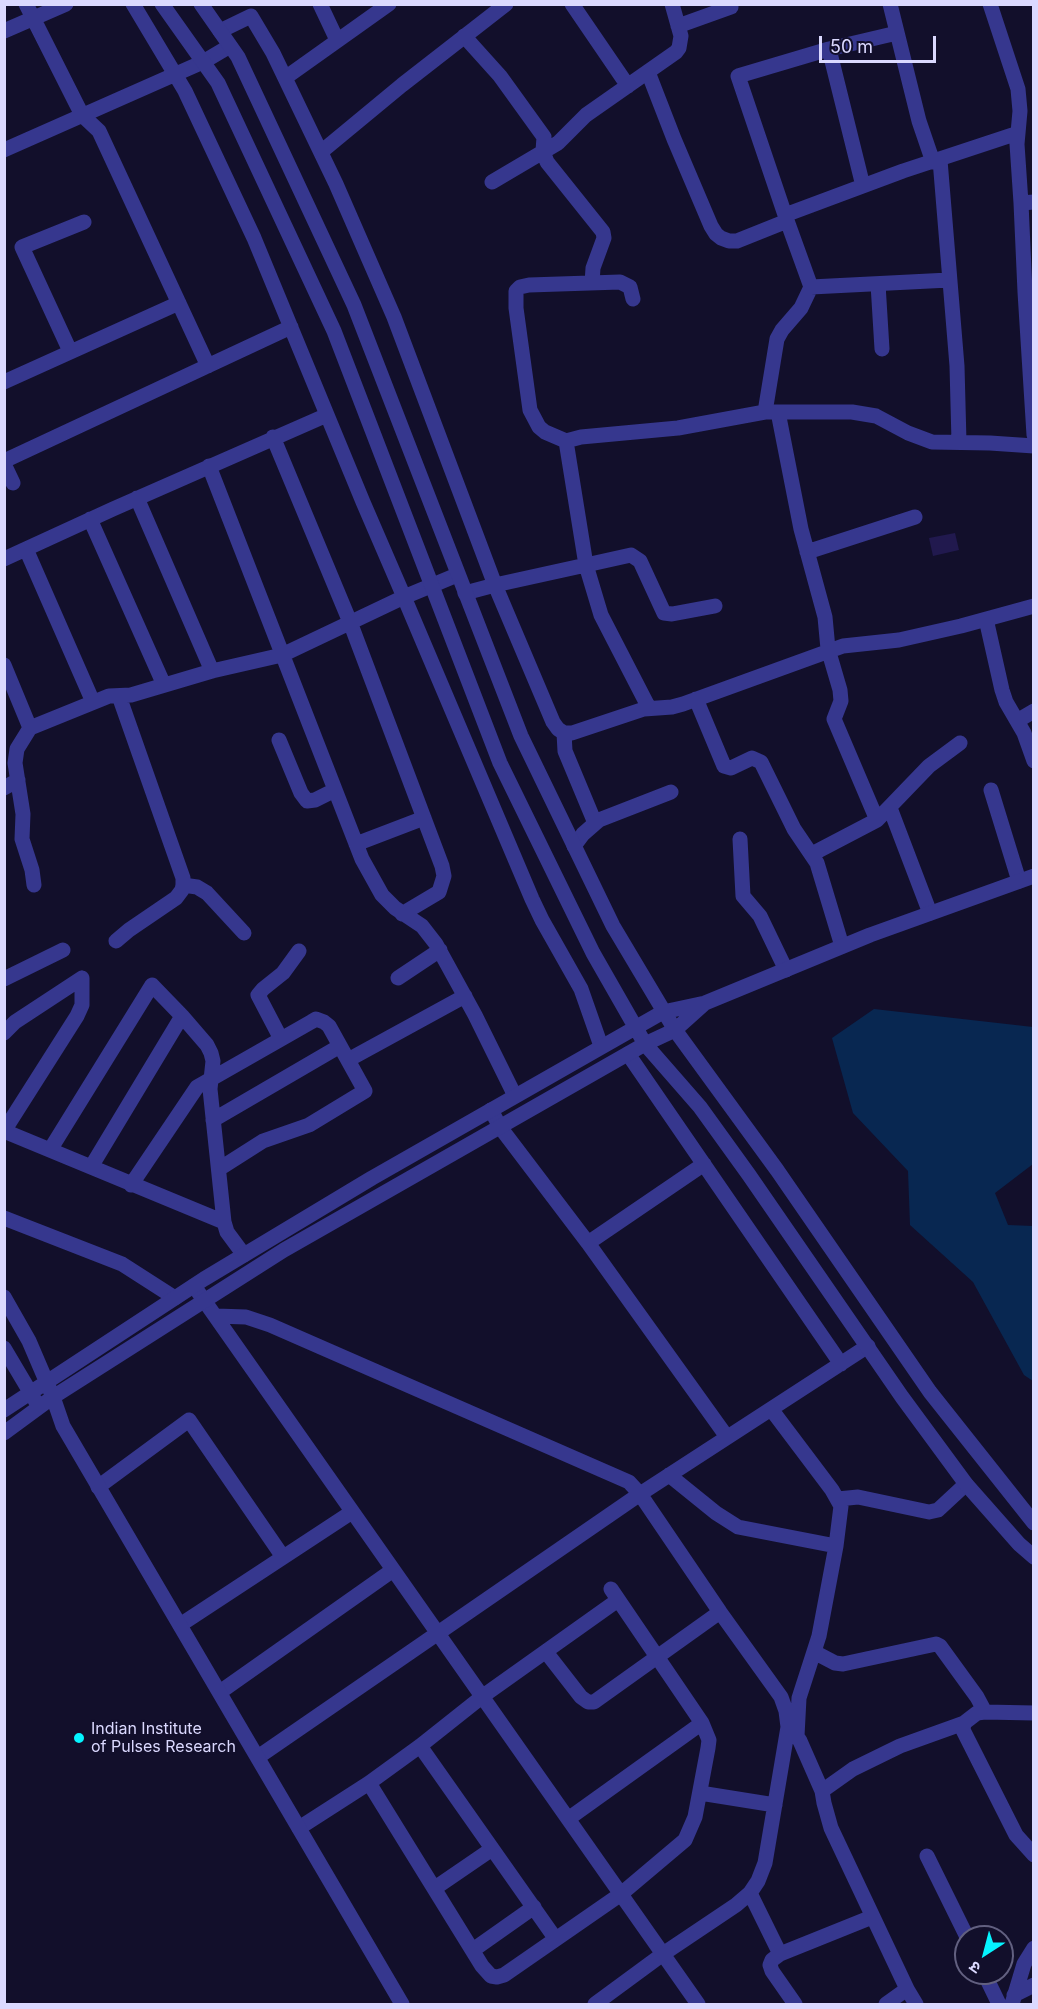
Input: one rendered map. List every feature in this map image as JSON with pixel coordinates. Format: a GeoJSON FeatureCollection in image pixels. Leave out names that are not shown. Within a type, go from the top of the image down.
{"type":"FeatureCollection","features":[{"type":"Feature","properties":{"kind":"street"},"geometry":{"type":"LineString","coordinates":[[26,4],[82,116],[99,130],[208,366]]}},
{"type":"Feature","properties":{"kind":"street"},"geometry":{"type":"LineString","coordinates":[[4,31],[66,4]]}},
{"type":"Feature","properties":{"kind":"street"},"geometry":{"type":"LineString","coordinates":[[133,4],[175,74],[254,238],[532,899],[581,989],[601,1046]]}},
{"type":"Feature","properties":{"kind":"street"},"geometry":{"type":"LineString","coordinates":[[162,4],[218,83],[334,331],[501,763],[593,953],[645,1044],[700,1107],[902,1397],[966,1484],[1019,1544],[1034,1557]]}},
{"type":"Feature","properties":{"kind":"street"},"geometry":{"type":"LineString","coordinates":[[201,4],[238,57],[354,304],[520,736],[613,926],[675,1030],[777,1170],[930,1392],[1034,1523]]}},
{"type":"Feature","properties":{"kind":"street"},"geometry":{"type":"LineString","coordinates":[[320,4],[337,40]]}},
{"type":"Feature","properties":{"kind":"street"},"geometry":{"type":"LineString","coordinates":[[321,152],[506,4]]}},
{"type":"Feature","properties":{"kind":"street"},"geometry":{"type":"LineString","coordinates":[[572,4],[628,86]]}},
{"type":"Feature","properties":{"kind":"street"},"geometry":{"type":"LineString","coordinates":[[492,182],[566,137],[586,114],[679,48],[681,36],[672,4]]}},
{"type":"Feature","properties":{"kind":"street"},"geometry":{"type":"LineString","coordinates":[[890,4],[919,121],[936,161],[957,366],[959,442]]}},
{"type":"Feature","properties":{"kind":"street"},"geometry":{"type":"LineString","coordinates":[[990,4],[1018,89],[1020,111],[1017,144],[1027,202],[1033,435]]}},
{"type":"Feature","properties":{"kind":"street"},"geometry":{"type":"LineString","coordinates":[[285,78],[384,6]]}},
{"type":"Feature","properties":{"kind":"street"},"geometry":{"type":"LineString","coordinates":[[678,26],[731,7]]}},
{"type":"Feature","properties":{"kind":"street"},"geometry":{"type":"LineString","coordinates":[[219,31],[247,10],[285,78],[321,152],[394,317],[495,585],[558,729],[564,733],[572,733],[649,708],[672,707],[828,649],[898,640],[1034,606]]}},
{"type":"Feature","properties":{"kind":"street"},"geometry":{"type":"LineString","coordinates":[[877,820],[834,719],[840,706],[841,696],[828,649],[825,617],[771,412],[777,339],[801,308],[811,287],[738,76],[897,33]]}},
{"type":"Feature","properties":{"kind":"street"},"geometry":{"type":"LineString","coordinates":[[464,36],[500,76],[544,137],[543,151],[547,162],[603,232],[604,238],[593,268],[592,283]]}},
{"type":"Feature","properties":{"kind":"street"},"geometry":{"type":"LineString","coordinates":[[4,150],[203,62],[230,46]]}},
{"type":"Feature","properties":{"kind":"street"},"geometry":{"type":"LineString","coordinates":[[829,50],[863,186]]}},
{"type":"Feature","properties":{"kind":"street"},"geometry":{"type":"LineString","coordinates":[[648,72],[711,226],[716,234],[729,242],[738,241],[863,186],[1018,133]]}},
{"type":"Feature","properties":{"kind":"street"},"geometry":{"type":"LineString","coordinates":[[70,351],[22,247],[84,222]]}},
{"type":"Feature","properties":{"kind":"street"},"geometry":{"type":"LineString","coordinates":[[811,287],[949,280]]}},
{"type":"Feature","properties":{"kind":"street"},"geometry":{"type":"LineString","coordinates":[[633,298],[630,287],[620,282],[529,285],[520,286],[516,291],[514,297],[530,410],[534,420],[545,432],[566,441],[606,433],[678,428],[771,412],[864,413],[876,416],[924,439],[940,443],[1034,446]]}},
{"type":"Feature","properties":{"kind":"street"},"geometry":{"type":"LineString","coordinates":[[878,284],[882,349]]}},
{"type":"Feature","properties":{"kind":"street"},"geometry":{"type":"LineString","coordinates":[[4,382],[179,303]]}},
{"type":"Feature","properties":{"kind":"street"},"geometry":{"type":"LineString","coordinates":[[13,483],[4,462],[291,327]]}},
{"type":"Feature","properties":{"kind":"street"},"geometry":{"type":"LineString","coordinates":[[4,559],[327,415]]}},
{"type":"Feature","properties":{"kind":"street"},"geometry":{"type":"LineString","coordinates":[[273,438],[351,622],[442,866],[443,884],[439,892],[402,914]]}},
{"type":"Feature","properties":{"kind":"street"},"geometry":{"type":"LineString","coordinates":[[566,441],[586,565],[601,615],[649,708]]}},
{"type":"Feature","properties":{"kind":"street"},"geometry":{"type":"LineString","coordinates":[[209,466],[362,859],[382,895],[402,914],[422,926],[440,950],[515,1096]]}},
{"type":"Feature","properties":{"kind":"street"},"geometry":{"type":"LineString","coordinates":[[137,498],[212,671]]}},
{"type":"Feature","properties":{"kind":"street"},"geometry":{"type":"LineString","coordinates":[[807,552],[915,517]]}},
{"type":"Feature","properties":{"kind":"street"},"geometry":{"type":"LineString","coordinates":[[90,519],[164,685]]}},
{"type":"Feature","properties":{"kind":"street"},"geometry":{"type":"LineString","coordinates":[[26,549],[93,702]]}},
{"type":"Feature","properties":{"kind":"street"},"geometry":{"type":"LineString","coordinates":[[465,593],[631,555],[640,561],[664,613],[672,614],[715,606]]}},
{"type":"Feature","properties":{"kind":"street"},"geometry":{"type":"LineString","coordinates":[[34,885],[32,870],[22,839],[23,814],[11,784],[15,756],[30,728],[109,696],[131,695],[212,671],[282,655],[404,597],[457,575]]}},
{"type":"Feature","properties":{"kind":"street"},"geometry":{"type":"LineString","coordinates":[[986,619],[1002,690],[1024,733],[1034,761]]}},
{"type":"Feature","properties":{"kind":"street"},"geometry":{"type":"LineString","coordinates":[[4,664],[30,728]]}},
{"type":"Feature","properties":{"kind":"street"},"geometry":{"type":"LineString","coordinates":[[116,941],[176,898],[183,885],[183,878],[119,696]]}},
{"type":"Feature","properties":{"kind":"street"},"geometry":{"type":"LineString","coordinates":[[696,699],[722,763],[731,768],[752,758],[761,762],[794,829],[812,854],[823,881],[843,946]]}},
{"type":"Feature","properties":{"kind":"street"},"geometry":{"type":"LineString","coordinates":[[1017,720],[1034,711]]}},
{"type":"Feature","properties":{"kind":"street"},"geometry":{"type":"LineString","coordinates":[[564,733],[565,751],[595,823]]}},
{"type":"Feature","properties":{"kind":"street"},"geometry":{"type":"LineString","coordinates":[[279,740],[301,793],[307,801],[315,800],[335,790]]}},
{"type":"Feature","properties":{"kind":"street"},"geometry":{"type":"LineString","coordinates":[[812,854],[877,820],[929,766],[960,743]]}},
{"type":"Feature","properties":{"kind":"street"},"geometry":{"type":"LineString","coordinates":[[4,1410],[244,1255],[663,1012],[705,1003],[843,946],[1026,878],[991,790]]}},
{"type":"Feature","properties":{"kind":"street"},"geometry":{"type":"LineString","coordinates":[[574,846],[595,823],[671,792]]}},
{"type":"Feature","properties":{"kind":"street"},"geometry":{"type":"LineString","coordinates":[[890,808],[930,913]]}},
{"type":"Feature","properties":{"kind":"street"},"geometry":{"type":"LineString","coordinates":[[356,844],[424,818]]}},
{"type":"Feature","properties":{"kind":"street"},"geometry":{"type":"LineString","coordinates":[[740,839],[743,896],[760,916],[786,970]]}},
{"type":"Feature","properties":{"kind":"street"},"geometry":{"type":"LineString","coordinates":[[183,885],[197,887],[207,893],[244,933]]}},
{"type":"Feature","properties":{"kind":"street"},"geometry":{"type":"LineString","coordinates":[[4,979],[63,950]]}},
{"type":"Feature","properties":{"kind":"street"},"geometry":{"type":"LineString","coordinates":[[398,978],[440,950]]}},
{"type":"Feature","properties":{"kind":"street"},"geometry":{"type":"LineString","coordinates":[[280,1039],[258,995],[262,988],[282,973],[299,951]]}},
{"type":"Feature","properties":{"kind":"street"},"geometry":{"type":"LineString","coordinates":[[4,1033],[15,1022],[82,978],[82,1005],[77,1016],[4,1131],[224,1222]]}},
{"type":"Feature","properties":{"kind":"street"},"geometry":{"type":"LineString","coordinates":[[50,1150],[152,985],[182,1016],[211,1053],[213,1061],[210,1080],[213,1120],[224,1222],[230,1238],[244,1255]]}},
{"type":"Feature","properties":{"kind":"street"},"geometry":{"type":"LineString","coordinates":[[213,1120],[344,1053],[465,996]]}},
{"type":"Feature","properties":{"kind":"street"},"geometry":{"type":"LineString","coordinates":[[4,1432],[53,1397],[284,1250],[645,1044],[675,1030],[705,1003]]}},
{"type":"Feature","properties":{"kind":"street"},"geometry":{"type":"LineString","coordinates":[[91,1167],[182,1016]]}},
{"type":"Feature","properties":{"kind":"street"},"geometry":{"type":"LineString","coordinates":[[131,1185],[192,1091],[316,1019],[321,1020],[328,1026],[365,1090],[309,1125],[272,1137],[219,1169]]}},
{"type":"Feature","properties":{"kind":"street"},"geometry":{"type":"LineString","coordinates":[[628,1054],[841,1364]]}},
{"type":"Feature","properties":{"kind":"street"},"geometry":{"type":"LineString","coordinates":[[491,1110],[500,1127],[588,1243],[727,1437]]}},
{"type":"Feature","properties":{"kind":"street"},"geometry":{"type":"LineString","coordinates":[[588,1243],[704,1164]]}},
{"type":"Feature","properties":{"kind":"street"},"geometry":{"type":"LineString","coordinates":[[4,1218],[122,1264],[175,1298]]}},
{"type":"Feature","properties":{"kind":"street"},"geometry":{"type":"LineString","coordinates":[[194,1286],[698,2004]]}},
{"type":"Feature","properties":{"kind":"street"},"geometry":{"type":"LineString","coordinates":[[4,1297],[29,1341],[63,1425],[402,2004]]}},
{"type":"Feature","properties":{"kind":"street"},"geometry":{"type":"LineString","coordinates":[[216,1316],[246,1317],[270,1325],[629,1482],[640,1494],[781,1697],[792,1731],[822,1791],[831,1828],[916,2004]]}},
{"type":"Feature","properties":{"kind":"street"},"geometry":{"type":"LineString","coordinates":[[258,1757],[640,1494],[868,1346]]}},
{"type":"Feature","properties":{"kind":"street"},"geometry":{"type":"LineString","coordinates":[[4,1348],[39,1407],[63,1425]]}},
{"type":"Feature","properties":{"kind":"street"},"geometry":{"type":"LineString","coordinates":[[603,2002],[663,1954],[750,1893],[765,1863],[775,1805],[799,1698],[814,1652],[841,1513],[838,1499],[771,1409]]}},
{"type":"Feature","properties":{"kind":"street"},"geometry":{"type":"LineString","coordinates":[[99,1487],[189,1420],[283,1557]]}},
{"type":"Feature","properties":{"kind":"street"},"geometry":{"type":"LineString","coordinates":[[669,1475],[716,1514],[738,1527],[836,1546]]}},
{"type":"Feature","properties":{"kind":"street"},"geometry":{"type":"LineString","coordinates":[[838,1499],[858,1497],[929,1512],[938,1510],[966,1484]]}},
{"type":"Feature","properties":{"kind":"street"},"geometry":{"type":"LineString","coordinates":[[180,1625],[352,1512]]}},
{"type":"Feature","properties":{"kind":"street"},"geometry":{"type":"LineString","coordinates":[[220,1692],[393,1570]]}},
{"type":"Feature","properties":{"kind":"street"},"geometry":{"type":"LineString","coordinates":[[299,1828],[369,1783],[420,1746],[483,1696],[546,1652],[615,1595],[702,1723],[709,1740],[700,1793],[691,1830],[686,1840],[621,1894],[504,1975],[497,1977],[491,1976],[482,1966],[369,1783]]}},
{"type":"Feature","properties":{"kind":"street"},"geometry":{"type":"LineString","coordinates":[[546,1652],[588,1702],[594,1702],[720,1612]]}},
{"type":"Feature","properties":{"kind":"street"},"geometry":{"type":"LineString","coordinates":[[814,1652],[835,1663],[843,1664],[936,1644],[940,1646],[977,1697],[985,1712]]}},
{"type":"Feature","properties":{"kind":"street"},"geometry":{"type":"LineString","coordinates":[[822,1791],[853,1769],[900,1746],[964,1723],[977,1713],[1034,1713]]}},
{"type":"Feature","properties":{"kind":"street"},"geometry":{"type":"LineString","coordinates":[[568,1819],[702,1723]]}},
{"type":"Feature","properties":{"kind":"street"},"geometry":{"type":"LineString","coordinates":[[964,1723],[963,1730],[966,1737],[1016,1835],[1034,1855]]}},
{"type":"Feature","properties":{"kind":"street"},"geometry":{"type":"LineString","coordinates":[[420,1746],[555,1938]]}},
{"type":"Feature","properties":{"kind":"street"},"geometry":{"type":"LineString","coordinates":[[700,1793],[775,1805]]}},
{"type":"Feature","properties":{"kind":"street"},"geometry":{"type":"LineString","coordinates":[[435,1888],[492,1849]]}},
{"type":"Feature","properties":{"kind":"street"},"geometry":{"type":"LineString","coordinates":[[927,1856],[960,1925]]}},
{"type":"Feature","properties":{"kind":"street"},"geometry":{"type":"LineString","coordinates":[[750,1893],[780,1954]]}},
{"type":"Feature","properties":{"kind":"street"},"geometry":{"type":"LineString","coordinates":[[473,1950],[534,1907]]}},
{"type":"Feature","properties":{"kind":"street"},"geometry":{"type":"LineString","coordinates":[[795,2004],[770,1965],[772,1960],[780,1954],[872,1917]]}},
{"type":"Feature","properties":{"kind":"street"},"geometry":{"type":"LineString","coordinates":[[1013,2000],[1024,1964],[1034,1948]]}},
{"type":"Feature","properties":{"kind":"street"},"geometry":{"type":"LineString","coordinates":[[990,1985],[999,2004]]}},
{"type":"Feature","properties":{"kind":"street"},"geometry":{"type":"LineString","coordinates":[[1013,2000],[1034,1985]]}},
{"type":"Feature","properties":{"kind":"street"},"geometry":{"type":"LineString","coordinates":[[886,2004],[907,1989]]}},
{"type":"Feature","properties":{"kind":"water"},"geometry":{"type":"Polygon","coordinates":[[[874,1009],[1033,1027],[1033,1164],[995,1193],[1008,1225],[1033,1226],[1033,1381],[1024,1375],[973,1282],[910,1225],[908,1171],[853,1113],[832,1038],[874,1009]]]}},
{"type":"Feature","properties":{"kind":"building"},"geometry":{"type":"Polygon","coordinates":[[[955,533],[959,550],[933,556],[929,538],[955,533]]]}},
{"type":"Feature","properties":{"kind":"place","name":"Indian Institute of Pulses Research"},"geometry":{"type":"Point","coordinates":[79,1738]}}]}
